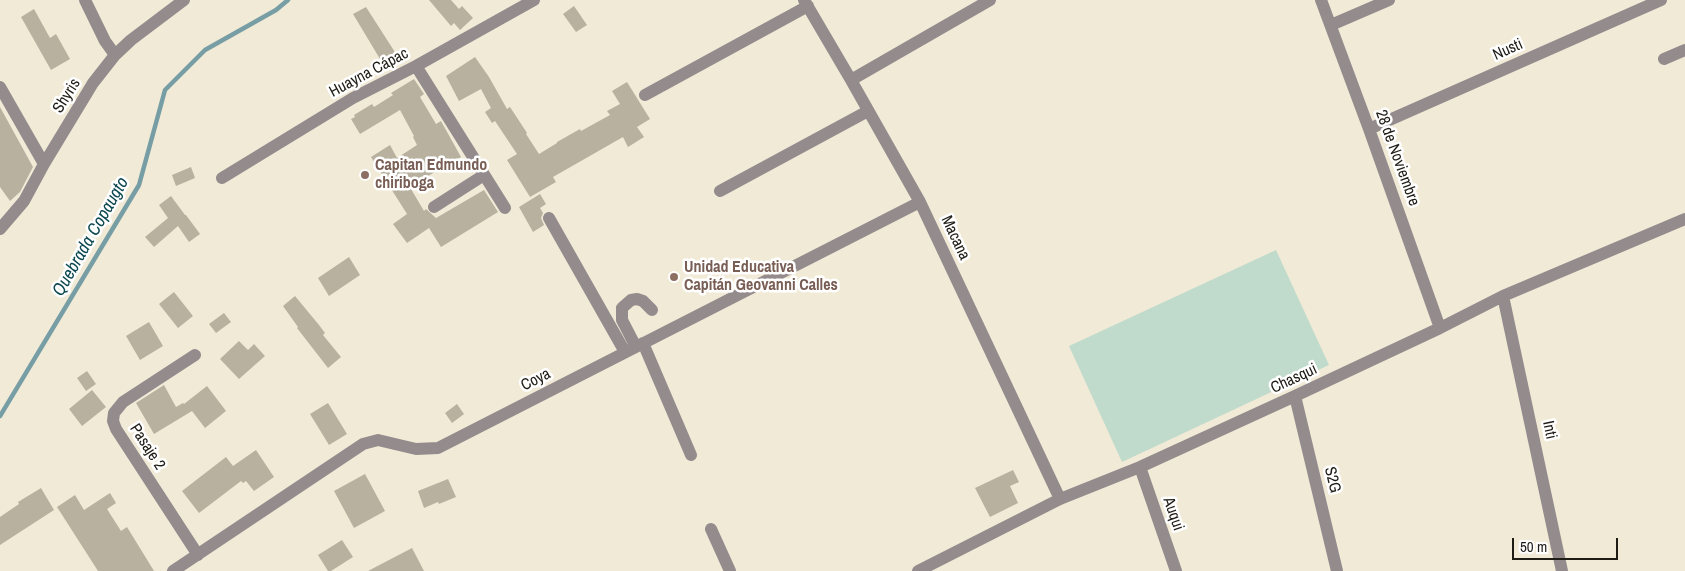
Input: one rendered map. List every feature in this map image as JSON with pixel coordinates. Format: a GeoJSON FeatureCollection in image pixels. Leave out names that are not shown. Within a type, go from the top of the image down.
{"type":"FeatureCollection","features":[{"type":"Feature","properties":{"kind":"street"},"geometry":{"type":"LineString","coordinates":[[85,0],[105,41],[115,55]]}},
{"type":"Feature","properties":{"kind":"street","name":"Shyris"},"geometry":{"type":"LineString","coordinates":[[0,229],[24,201],[93,83],[115,55],[131,40],[184,0]]}},
{"type":"Feature","properties":{"kind":"street","name":"Huayna Cápac"},"geometry":{"type":"LineString","coordinates":[[222,178],[353,98],[416,66],[534,0]]}},
{"type":"Feature","properties":{"kind":"street"},"geometry":{"type":"LineString","coordinates":[[851,80],[990,0]]}},
{"type":"Feature","properties":{"kind":"street","name":"28 de Noviembre"},"geometry":{"type":"LineString","coordinates":[[1320,0],[1369,129],[1440,328]]}},
{"type":"Feature","properties":{"kind":"street"},"geometry":{"type":"LineString","coordinates":[[1331,26],[1390,0]]}},
{"type":"Feature","properties":{"kind":"street","name":"Nusti"},"geometry":{"type":"LineString","coordinates":[[1369,129],[1661,0]]}},
{"type":"Feature","properties":{"kind":"street"},"geometry":{"type":"LineString","coordinates":[[645,95],[806,3]]}},
{"type":"Feature","properties":{"kind":"street","name":"Macana"},"geometry":{"type":"LineString","coordinates":[[806,3],[920,202],[1060,499]]}},
{"type":"Feature","properties":{"kind":"street"},"geometry":{"type":"LineString","coordinates":[[1664,59],[1685,50]]}},
{"type":"Feature","properties":{"kind":"street"},"geometry":{"type":"LineString","coordinates":[[416,66],[505,208]]}},
{"type":"Feature","properties":{"kind":"street"},"geometry":{"type":"LineString","coordinates":[[0,87],[44,164]]}},
{"type":"Feature","properties":{"kind":"street"},"geometry":{"type":"LineString","coordinates":[[720,191],[868,111]]}},
{"type":"Feature","properties":{"kind":"street"},"geometry":{"type":"LineString","coordinates":[[434,208],[484,176]]}},
{"type":"Feature","properties":{"kind":"street","name":"Coya"},"geometry":{"type":"LineString","coordinates":[[173,571],[363,444],[378,440],[416,449],[438,448],[920,202]]}},
{"type":"Feature","properties":{"kind":"street"},"geometry":{"type":"LineString","coordinates":[[549,218],[635,347]]}},
{"type":"Feature","properties":{"kind":"street","name":"Chasqui"},"geometry":{"type":"LineString","coordinates":[[918,571],[1060,499],[1140,467],[1440,328],[1504,296],[1685,219]]}},
{"type":"Feature","properties":{"kind":"street","name":"Inti"},"geometry":{"type":"LineString","coordinates":[[1504,296],[1562,571]]}},
{"type":"Feature","properties":{"kind":"street"},"geometry":{"type":"LineString","coordinates":[[652,310],[643,301],[631,300],[622,308],[622,320],[691,455]]}},
{"type":"Feature","properties":{"kind":"street","name":"Pasaje 2"},"geometry":{"type":"LineString","coordinates":[[195,355],[123,402],[114,413],[112,421],[198,555]]}},
{"type":"Feature","properties":{"kind":"street","name":"S2G"},"geometry":{"type":"LineString","coordinates":[[1295,396],[1337,571]]}},
{"type":"Feature","properties":{"kind":"street","name":"Auqui"},"geometry":{"type":"LineString","coordinates":[[1140,467],[1176,571]]}},
{"type":"Feature","properties":{"kind":"street"},"geometry":{"type":"LineString","coordinates":[[711,530],[730,571]]}},
{"type":"Feature","properties":{"kind":"green space"},"geometry":{"type":"Polygon","coordinates":[[[1276,250],[1329,365],[1122,462],[1069,346],[1276,250]]]}},
{"type":"Feature","properties":{"kind":"building"},"geometry":{"type":"Polygon","coordinates":[[[429,0],[451,0],[459,9],[462,6],[473,18],[460,30],[454,23],[451,26],[429,0]]]}},
{"type":"Feature","properties":{"kind":"building"},"geometry":{"type":"Polygon","coordinates":[[[574,6],[587,25],[576,32],[563,14],[574,6]]]}},
{"type":"Feature","properties":{"kind":"building"},"geometry":{"type":"Polygon","coordinates":[[[366,7],[400,60],[386,69],[353,14],[366,7]]]}},
{"type":"Feature","properties":{"kind":"building"},"geometry":{"type":"Polygon","coordinates":[[[34,9],[50,38],[56,34],[70,59],[51,70],[21,17],[34,9]]]}},
{"type":"Feature","properties":{"kind":"building"},"geometry":{"type":"Polygon","coordinates":[[[475,57],[507,109],[510,107],[539,154],[580,129],[581,131],[610,115],[607,111],[620,104],[612,91],[627,82],[650,119],[637,127],[644,137],[628,147],[623,137],[553,177],[556,182],[530,197],[507,160],[517,154],[495,121],[492,123],[485,112],[491,108],[481,89],[459,101],[446,76],[475,57]]]}},
{"type":"Feature","properties":{"kind":"building"},"geometry":{"type":"Polygon","coordinates":[[[414,79],[424,94],[420,97],[436,124],[441,121],[461,157],[421,180],[422,182],[411,189],[424,211],[426,209],[436,218],[484,190],[498,212],[441,247],[429,228],[407,243],[393,224],[407,214],[371,157],[390,145],[397,158],[417,145],[400,110],[360,134],[351,119],[355,117],[354,115],[372,104],[374,107],[393,95],[391,93],[414,79]]]}},
{"type":"Feature","properties":{"kind":"building"},"geometry":{"type":"Polygon","coordinates":[[[0,107],[33,167],[20,192],[10,201],[0,187],[0,107]]]}},
{"type":"Feature","properties":{"kind":"building"},"geometry":{"type":"Polygon","coordinates":[[[191,167],[195,178],[176,186],[172,175],[191,167]]]}},
{"type":"Feature","properties":{"kind":"building"},"geometry":{"type":"Polygon","coordinates":[[[540,194],[546,204],[540,208],[543,213],[541,218],[544,225],[533,232],[519,207],[540,194]]]}},
{"type":"Feature","properties":{"kind":"building"},"geometry":{"type":"Polygon","coordinates":[[[171,196],[200,234],[189,242],[178,226],[154,247],[145,237],[168,218],[159,205],[171,196]]]}},
{"type":"Feature","properties":{"kind":"building"},"geometry":{"type":"Polygon","coordinates":[[[349,257],[360,275],[329,296],[318,278],[349,257]]]}},
{"type":"Feature","properties":{"kind":"building"},"geometry":{"type":"Polygon","coordinates":[[[174,292],[193,316],[178,328],[159,304],[174,292]]]}},
{"type":"Feature","properties":{"kind":"building"},"geometry":{"type":"Polygon","coordinates":[[[295,296],[319,325],[325,333],[323,335],[341,357],[328,368],[297,328],[283,306],[295,296]]]}},
{"type":"Feature","properties":{"kind":"building"},"geometry":{"type":"Polygon","coordinates":[[[224,313],[231,322],[216,333],[209,324],[224,313]]]}},
{"type":"Feature","properties":{"kind":"building"},"geometry":{"type":"Polygon","coordinates":[[[149,322],[163,346],[140,360],[126,336],[149,322]]]}},
{"type":"Feature","properties":{"kind":"building"},"geometry":{"type":"Polygon","coordinates":[[[239,341],[248,350],[254,344],[265,356],[239,379],[220,359],[239,341]]]}},
{"type":"Feature","properties":{"kind":"building"},"geometry":{"type":"Polygon","coordinates":[[[87,371],[96,384],[86,391],[77,378],[87,371]]]}},
{"type":"Feature","properties":{"kind":"building"},"geometry":{"type":"Polygon","coordinates":[[[164,385],[176,407],[184,404],[207,386],[226,411],[205,428],[192,411],[154,434],[136,403],[164,385]]]}},
{"type":"Feature","properties":{"kind":"building"},"geometry":{"type":"Polygon","coordinates":[[[92,390],[106,407],[82,426],[69,409],[92,390]]]}},
{"type":"Feature","properties":{"kind":"building"},"geometry":{"type":"Polygon","coordinates":[[[328,403],[347,434],[329,445],[310,414],[328,403]]]}},
{"type":"Feature","properties":{"kind":"building"},"geometry":{"type":"Polygon","coordinates":[[[457,404],[464,414],[452,423],[445,413],[457,404]]]}},
{"type":"Feature","properties":{"kind":"building"},"geometry":{"type":"Polygon","coordinates":[[[256,450],[274,477],[254,491],[246,481],[243,483],[241,481],[199,513],[182,491],[226,457],[233,466],[256,450]]]}},
{"type":"Feature","properties":{"kind":"building"},"geometry":{"type":"Polygon","coordinates":[[[1013,470],[1019,482],[1010,486],[1018,503],[990,517],[975,488],[1013,470]]]}},
{"type":"Feature","properties":{"kind":"building"},"geometry":{"type":"Polygon","coordinates":[[[365,474],[385,511],[354,528],[334,491],[365,474]]]}},
{"type":"Feature","properties":{"kind":"building"},"geometry":{"type":"Polygon","coordinates":[[[448,479],[456,497],[424,508],[418,491],[448,479]]]}},
{"type":"Feature","properties":{"kind":"building"},"geometry":{"type":"Polygon","coordinates":[[[41,488],[54,510],[0,545],[0,517],[19,504],[18,502],[41,488]]]}},
{"type":"Feature","properties":{"kind":"building"},"geometry":{"type":"Polygon","coordinates":[[[110,493],[116,503],[107,509],[121,531],[127,527],[154,571],[98,571],[57,507],[75,495],[84,510],[110,493]]]}},
{"type":"Feature","properties":{"kind":"building"},"geometry":{"type":"Polygon","coordinates":[[[342,540],[353,557],[328,571],[318,555],[342,540]]]}},
{"type":"Feature","properties":{"kind":"building"},"geometry":{"type":"Polygon","coordinates":[[[412,548],[424,571],[368,571],[412,548]]]}},
{"type":"Feature","properties":{"kind":"waterway","name":"Quebrada Copaugto"},"geometry":{"type":"LineString","coordinates":[[0,416],[139,185],[165,90],[205,50],[276,10],[288,0]]}},
{"type":"Feature","properties":{"kind":"place","name":"Capitan Edmundo chiriboga"},"geometry":{"type":"Point","coordinates":[365,175]}},
{"type":"Feature","properties":{"kind":"place","name":"Unidad Educativa Capitán Geovanni Calles"},"geometry":{"type":"Point","coordinates":[674,277]}}]}
